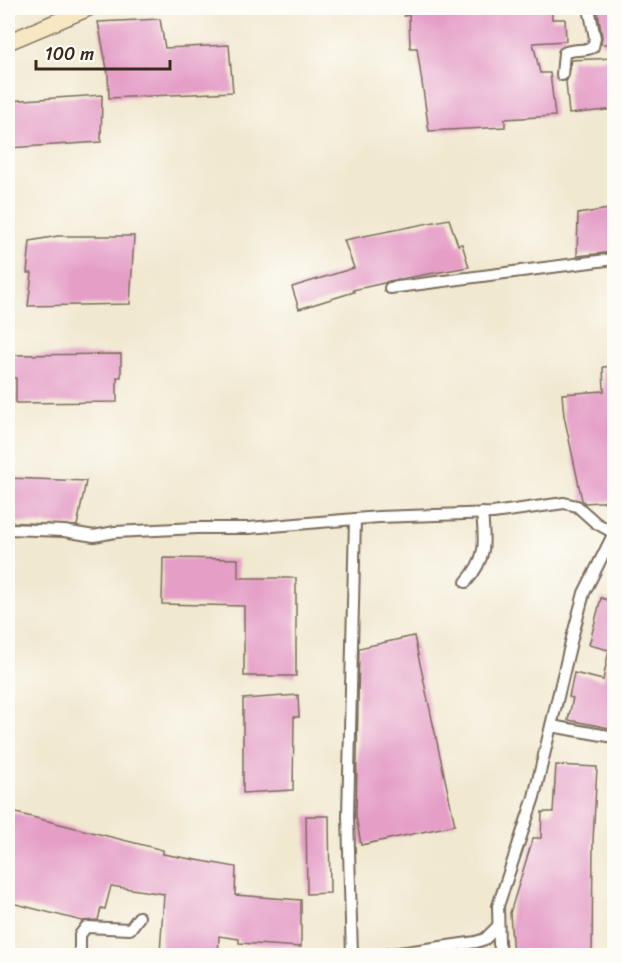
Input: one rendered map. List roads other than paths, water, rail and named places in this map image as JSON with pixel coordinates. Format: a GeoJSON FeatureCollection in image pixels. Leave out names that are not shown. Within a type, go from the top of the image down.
{"type":"FeatureCollection","features":[{"type":"Feature","properties":{"kind":"street"},"geometry":{"type":"LineString","coordinates":[[8,42],[89,8]]}},
{"type":"Feature","properties":{"kind":"street"},"geometry":{"type":"LineString","coordinates":[[562,75],[564,53],[593,47],[595,38],[589,8]]}},
{"type":"Feature","properties":{"kind":"street"},"geometry":{"type":"LineString","coordinates":[[390,288],[615,259]]}},
{"type":"Feature","properties":{"kind":"street"},"geometry":{"type":"LineString","coordinates":[[8,529],[64,531],[94,536],[115,532],[249,528],[355,519],[483,513],[564,503],[576,506],[596,523],[614,533],[584,593],[534,797],[498,906],[498,926],[503,956]]}},
{"type":"Feature","properties":{"kind":"street"},"geometry":{"type":"LineString","coordinates":[[466,582],[476,571],[484,553],[483,513]]}},
{"type":"Feature","properties":{"kind":"street"},"geometry":{"type":"LineString","coordinates":[[352,956],[348,816],[355,519]]}},
{"type":"Feature","properties":{"kind":"street"},"geometry":{"type":"LineString","coordinates":[[551,726],[615,737]]}},
{"type":"Feature","properties":{"kind":"street"},"geometry":{"type":"LineString","coordinates":[[80,956],[80,935],[86,927],[130,929],[139,917]]}},
{"type":"Feature","properties":{"kind":"street"},"geometry":{"type":"LineString","coordinates":[[378,956],[476,942],[485,939],[498,926]]}}]}
